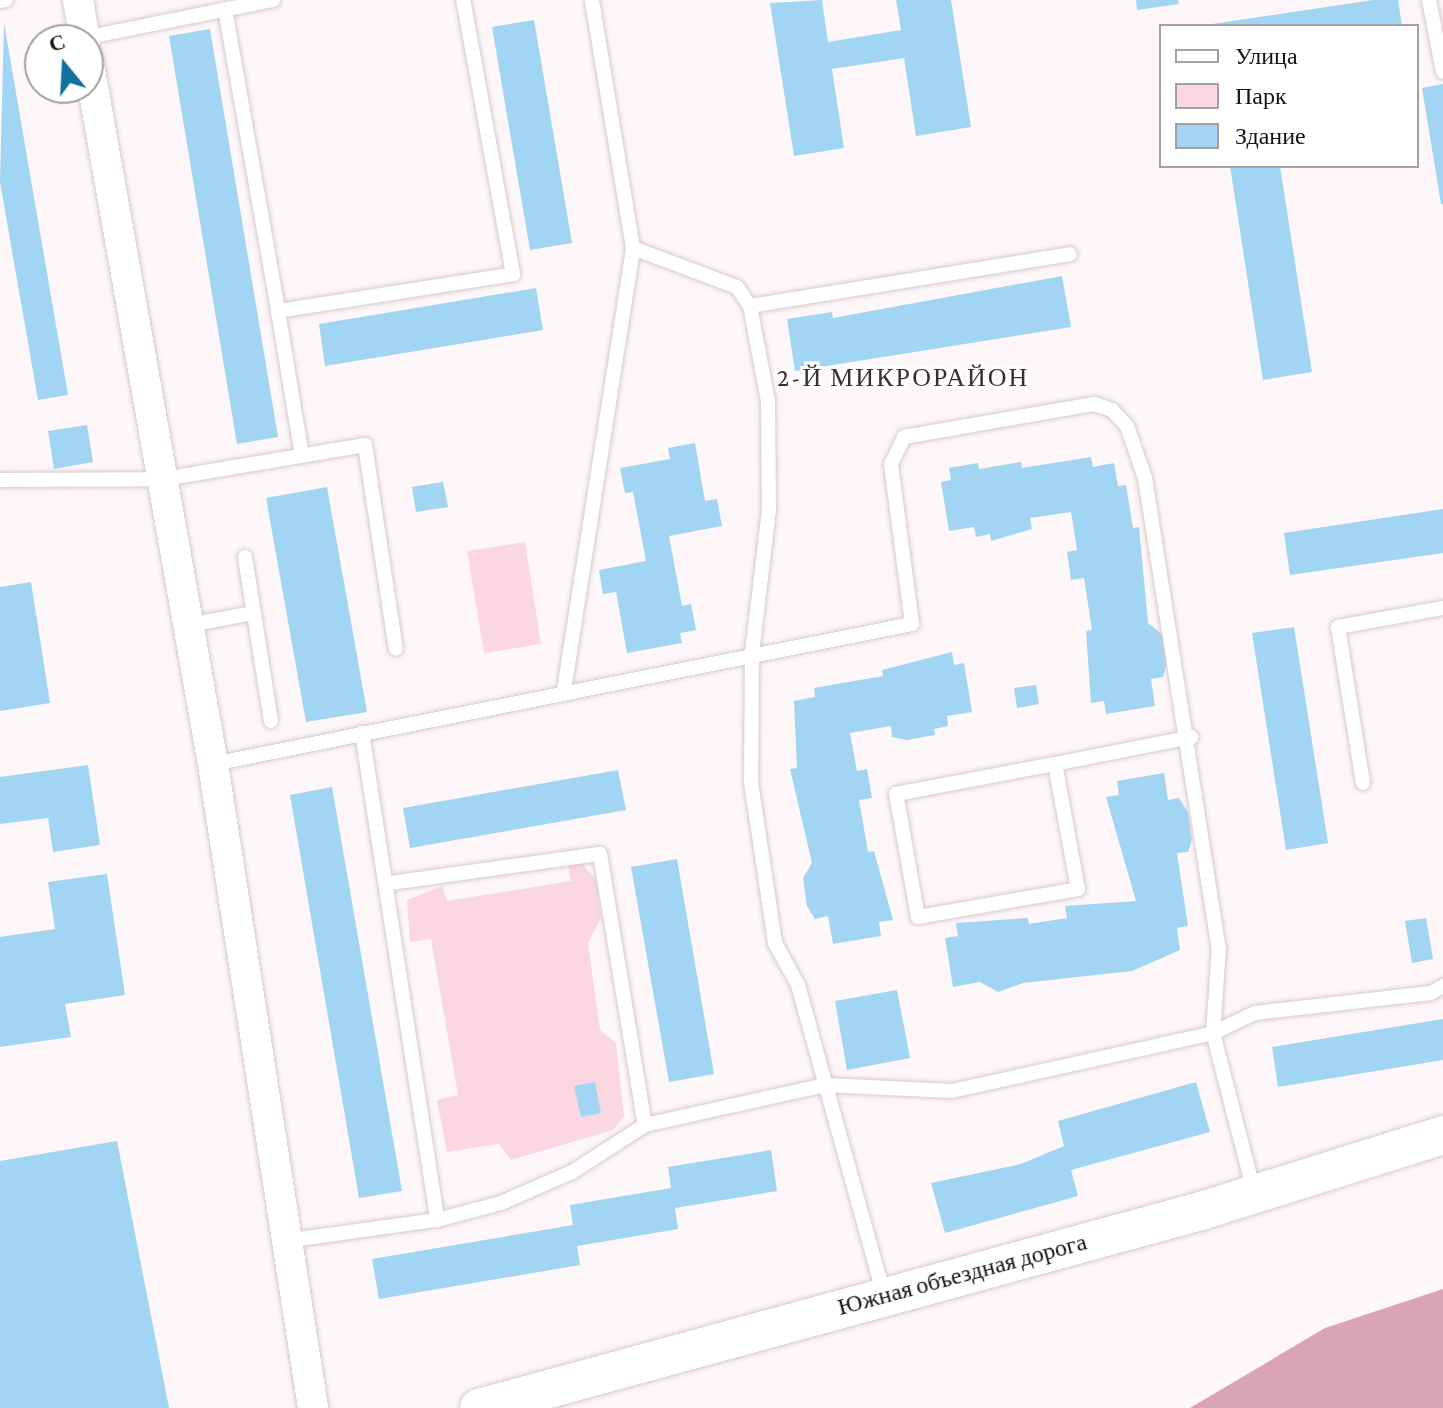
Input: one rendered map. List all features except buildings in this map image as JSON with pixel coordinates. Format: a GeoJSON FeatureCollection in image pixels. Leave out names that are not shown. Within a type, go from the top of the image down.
{"type":"FeatureCollection","features":[{"type":"Feature","properties":{"kind":"street"},"geometry":{"type":"LineString","coordinates":[[78,0],[82,24]]}},
{"type":"Feature","properties":{"kind":"street"},"geometry":{"type":"LineString","coordinates":[[96,104],[213,764],[292,1240],[313,1408]]}},
{"type":"Feature","properties":{"kind":"street","name":"Южная объездная дорога"},"geometry":{"type":"LineString","coordinates":[[479,1408],[1255,1194],[1443,1135]]}},
{"type":"Feature","properties":{"kind":"lane"},"geometry":{"type":"LineString","coordinates":[[104,41],[225,9],[273,0]]}},
{"type":"Feature","properties":{"kind":"lane"},"geometry":{"type":"LineString","coordinates":[[278,311],[513,274],[463,0]]}},
{"type":"Feature","properties":{"kind":"lane"},"geometry":{"type":"LineString","coordinates":[[564,690],[633,248],[592,0]]}},
{"type":"Feature","properties":{"kind":"lane"},"geometry":{"type":"LineString","coordinates":[[1429,0],[1443,72]]}},
{"type":"Feature","properties":{"kind":"lane"},"geometry":{"type":"LineString","coordinates":[[225,9],[302,456]]}},
{"type":"Feature","properties":{"kind":"lane"},"geometry":{"type":"LineString","coordinates":[[633,248],[737,287],[750,306],[768,401],[769,510],[752,652],[751,782],[775,943],[798,985],[884,1295]]}},
{"type":"Feature","properties":{"kind":"lane"},"geometry":{"type":"LineString","coordinates":[[750,306],[1070,254]]}},
{"type":"Feature","properties":{"kind":"lane"},"geometry":{"type":"LineString","coordinates":[[213,764],[752,652],[912,624],[891,464],[904,437],[1094,404],[1127,426],[1145,478],[1191,737],[1219,948],[1213,1033],[1255,1194]]}},
{"type":"Feature","properties":{"kind":"lane"},"geometry":{"type":"LineString","coordinates":[[0,480],[164,479],[365,445],[396,649]]}},
{"type":"Feature","properties":{"kind":"lane"},"geometry":{"type":"LineString","coordinates":[[245,557],[271,721]]}},
{"type":"Feature","properties":{"kind":"lane"},"geometry":{"type":"LineString","coordinates":[[1363,783],[1338,627],[1443,608]]}},
{"type":"Feature","properties":{"kind":"lane"},"geometry":{"type":"LineString","coordinates":[[189,625],[254,613]]}},
{"type":"Feature","properties":{"kind":"lane"},"geometry":{"type":"LineString","coordinates":[[362,733],[390,883],[437,1220]]}},
{"type":"Feature","properties":{"kind":"lane"},"geometry":{"type":"LineString","coordinates":[[1055,764],[1078,889],[918,917],[896,794],[1191,737]]}},
{"type":"Feature","properties":{"kind":"lane"},"geometry":{"type":"LineString","coordinates":[[390,883],[600,854],[609,876],[645,1125]]}},
{"type":"Feature","properties":{"kind":"lane"},"geometry":{"type":"LineString","coordinates":[[292,1240],[437,1220],[572,1172],[645,1125],[826,1085],[939,1093],[1213,1033],[1255,1013],[1431,993],[1443,986]]}},
{"type":"Feature","properties":{"kind":"green space"},"geometry":{"type":"Polygon","coordinates":[[[525,542],[541,644],[484,653],[467,551],[525,542]]]}},
{"type":"Feature","properties":{"kind":"green space"},"geometry":{"type":"Polygon","coordinates":[[[581,862],[596,880],[601,918],[588,943],[600,1030],[616,1043],[624,1116],[613,1130],[511,1160],[499,1144],[447,1152],[437,1100],[458,1095],[431,939],[410,942],[407,900],[442,886],[447,901],[571,881],[568,864],[581,862]]]}},
{"type":"Feature","properties":{"kind":"shaded area"},"geometry":{"type":"Polygon","coordinates":[[[1443,1289],[1443,1408],[1190,1408],[1325,1328],[1443,1289]]]}},
{"type":"Feature","properties":{"kind":"district","name":"2-Й МИКРОРАЙОН"},"geometry":{"type":"Point","coordinates":[903,378]}}]}
